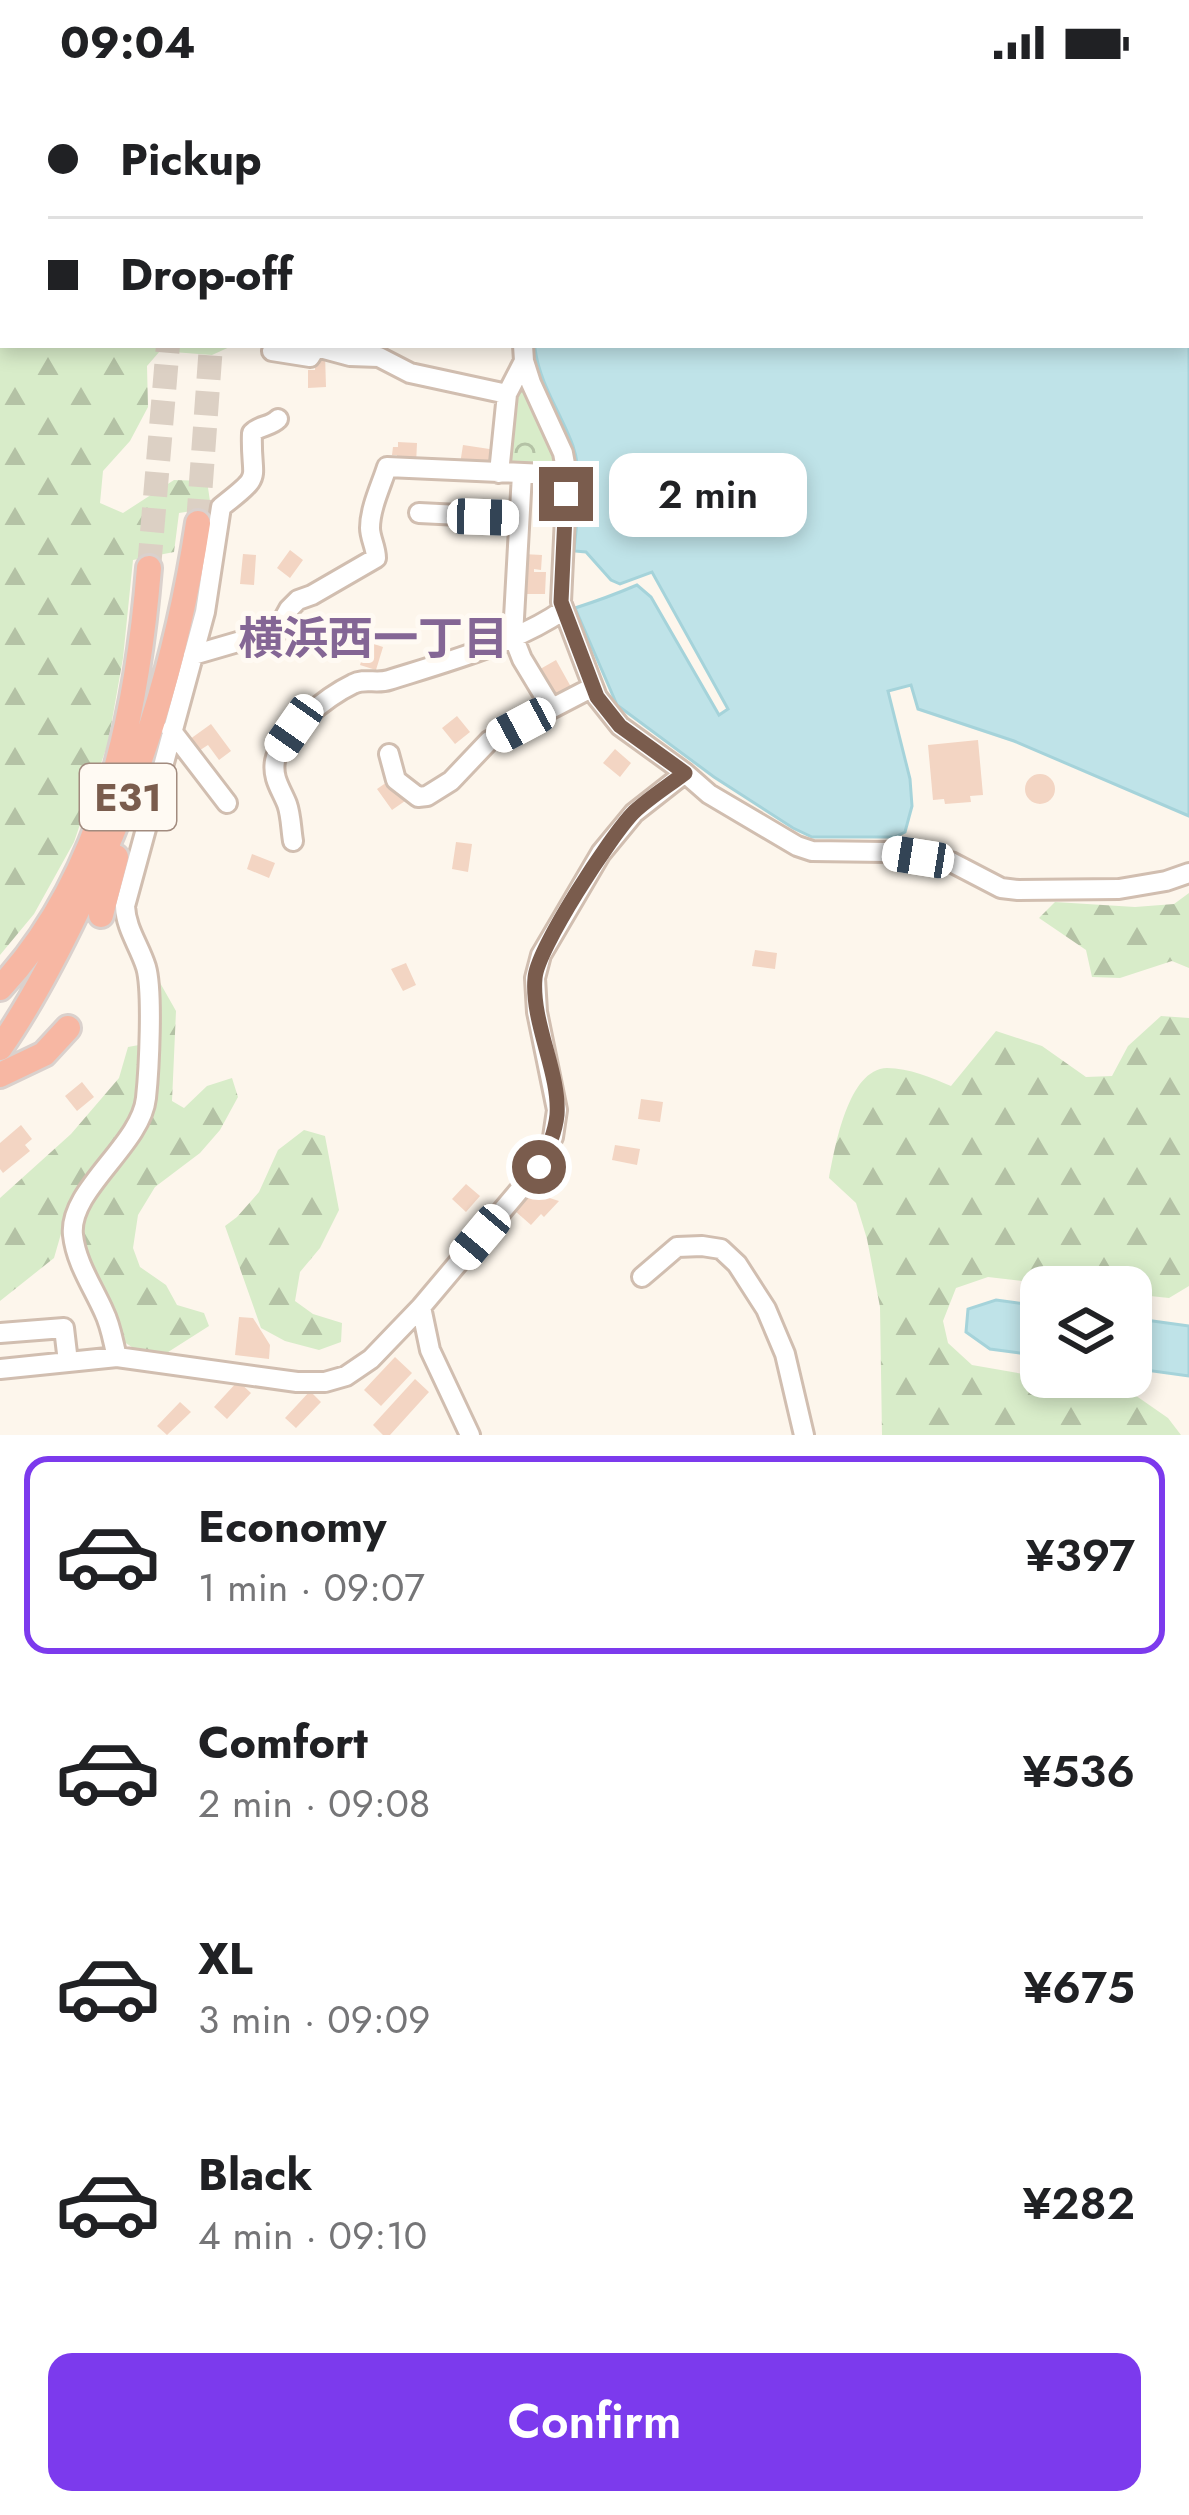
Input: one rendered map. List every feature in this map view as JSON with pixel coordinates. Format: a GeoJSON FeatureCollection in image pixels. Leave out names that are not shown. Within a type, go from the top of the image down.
{"type":"FeatureCollection","features":[{"type":"Feature","properties":{"kind":"highway","name":"E31"},"geometry":{"type":"LineString","coordinates":[[0,1048],[30,1002],[162,732],[198,524]]}},
{"type":"Feature","properties":{"kind":"highway","name":"E31"},"geometry":{"type":"LineString","coordinates":[[0,988],[52,919],[98,824],[133,706],[149,568]]}},
{"type":"Feature","properties":{"kind":"highway"},"geometry":{"type":"LineString","coordinates":[[101,915],[162,732]]}},
{"type":"Feature","properties":{"kind":"highway"},"geometry":{"type":"LineString","coordinates":[[0,1075],[44,1054],[68,1028]]}},
{"type":"Feature","properties":{"kind":"street"},"geometry":{"type":"LineString","coordinates":[[272,351],[310,357],[315,349],[324,349],[380,357],[410,373],[507,394]]}},
{"type":"Feature","properties":{"kind":"street"},"geometry":{"type":"LineString","coordinates":[[499,473],[507,394],[524,353]]}},
{"type":"Feature","properties":{"kind":"street"},"geometry":{"type":"LineString","coordinates":[[524,353],[567,475],[562,611],[592,687],[620,726],[709,794],[812,851],[886,852],[951,862],[1001,888],[1018,890],[1119,889],[1189,873]]}},
{"type":"Feature","properties":{"kind":"street"},"geometry":{"type":"LineString","coordinates":[[117,1357],[107,1318],[80,1263],[72,1232],[76,1212],[137,1126],[146,1102],[147,970],[126,922],[125,906],[141,855],[162,732],[194,655],[205,611],[221,507],[249,485],[255,474],[253,433],[278,418]]}},
{"type":"Feature","properties":{"kind":"street"},"geometry":{"type":"LineString","coordinates":[[194,655],[248,639],[272,640],[298,600],[376,558],[370,520],[387,467],[567,475]]}},
{"type":"Feature","properties":{"kind":"street"},"geometry":{"type":"LineString","coordinates":[[522,474],[513,636],[551,707]]}},
{"type":"Feature","properties":{"kind":"street"},"geometry":{"type":"LineString","coordinates":[[418,513],[520,518]]}},
{"type":"Feature","properties":{"kind":"street"},"geometry":{"type":"LineString","coordinates":[[293,841],[288,806],[278,790],[274,766],[294,728],[358,680],[384,682],[543,625],[562,611]]}},
{"type":"Feature","properties":{"kind":"street"},"geometry":{"type":"LineString","coordinates":[[389,754],[396,780],[418,796],[427,796],[451,781],[489,741],[592,687]]}},
{"type":"Feature","properties":{"kind":"street"},"geometry":{"type":"LineString","coordinates":[[162,732],[227,803]]}},
{"type":"Feature","properties":{"kind":"street"},"geometry":{"type":"LineString","coordinates":[[0,1369],[117,1357],[325,1382],[346,1376],[371,1359],[539,1167],[553,1137],[557,1110],[537,1012],[535,978],[541,955],[601,854],[634,813],[685,773]]}},
{"type":"Feature","properties":{"kind":"street"},"geometry":{"type":"LineString","coordinates":[[642,1277],[677,1247],[721,1249],[737,1264],[766,1309],[785,1354],[804,1435]]}},
{"type":"Feature","properties":{"kind":"street"},"geometry":{"type":"LineString","coordinates":[[421,1307],[430,1350],[470,1435]]}},
{"type":"Feature","properties":{"kind":"street"},"geometry":{"type":"LineString","coordinates":[[0,1334],[64,1328],[68,1362]]}},
{"type":"Feature","properties":{"kind":"green space"},"geometry":{"type":"Polygon","coordinates":[[[0,348],[227,348],[212,355],[160,351],[147,366],[148,407],[130,441],[103,471],[100,503],[123,513],[174,480],[207,481],[211,508],[179,513],[174,552],[133,560],[108,743],[74,842],[34,914],[0,955],[0,348]]]}},
{"type":"Feature","properties":{"kind":"green space"},"geometry":{"type":"Polygon","coordinates":[[[524,387],[562,473],[503,471],[507,415],[517,412],[524,387]]]}},
{"type":"Feature","properties":{"kind":"green space"},"geometry":{"type":"Polygon","coordinates":[[[1189,893],[1189,968],[1172,961],[1120,978],[1092,977],[1086,950],[1039,918],[1055,902],[1135,907],[1174,904],[1189,893]]]}},
{"type":"Feature","properties":{"kind":"green space"},"geometry":{"type":"Polygon","coordinates":[[[159,981],[176,1011],[172,1101],[184,1108],[207,1086],[232,1078],[238,1097],[220,1130],[200,1153],[155,1187],[138,1215],[133,1248],[140,1267],[166,1285],[177,1305],[204,1313],[209,1326],[165,1354],[135,1349],[121,1340],[86,1262],[79,1234],[82,1216],[108,1173],[145,1129],[155,1102],[159,981]]]}},
{"type":"Feature","properties":{"kind":"green space"},"geometry":{"type":"Polygon","coordinates":[[[1161,1016],[1189,1018],[1189,1286],[1169,1298],[1152,1296],[1152,1266],[1020,1266],[1020,1281],[988,1277],[956,1288],[943,1321],[948,1343],[972,1365],[1020,1373],[1020,1398],[1139,1398],[1168,1418],[1181,1435],[882,1435],[880,1307],[867,1239],[856,1203],[829,1178],[853,1095],[862,1081],[887,1068],[951,1086],[996,1031],[1042,1046],[1086,1077],[1112,1076],[1128,1046],[1161,1016]]]}},
{"type":"Feature","properties":{"kind":"green space"},"geometry":{"type":"Polygon","coordinates":[[[139,1045],[139,1083],[132,1115],[67,1213],[54,1258],[0,1301],[0,1198],[71,1134],[119,1078],[128,1047],[139,1045]]]}},
{"type":"Feature","properties":{"kind":"green space"},"geometry":{"type":"Polygon","coordinates":[[[304,1130],[325,1136],[339,1210],[320,1248],[300,1272],[295,1301],[313,1314],[342,1323],[341,1342],[319,1350],[285,1341],[261,1328],[225,1226],[259,1192],[278,1150],[304,1130]]]}},
{"type":"Feature","properties":{"kind":"water"},"geometry":{"type":"Polygon","coordinates":[[[1189,348],[1189,816],[1014,741],[918,709],[911,685],[888,691],[912,806],[905,832],[895,837],[812,837],[714,777],[617,705],[575,608],[637,585],[651,597],[719,715],[728,709],[652,572],[620,584],[586,552],[574,551],[579,498],[576,459],[535,349],[1189,348]]]}},
{"type":"Feature","properties":{"kind":"water"},"geometry":{"type":"Polygon","coordinates":[[[996,1300],[1020,1303],[1020,1353],[990,1349],[966,1332],[968,1309],[996,1300]]]}},
{"type":"Feature","properties":{"kind":"water"},"geometry":{"type":"Polygon","coordinates":[[[1152,1321],[1189,1326],[1189,1376],[1152,1371],[1152,1321]]]}},
{"type":"Feature","properties":{"kind":"building"},"geometry":{"type":"Polygon","coordinates":[[[314,354],[325,354],[326,387],[308,388],[308,370],[315,370],[314,354]]]}},
{"type":"Feature","properties":{"kind":"building"},"geometry":{"type":"Polygon","coordinates":[[[398,442],[417,443],[416,465],[397,464],[397,455],[392,455],[398,442]]]}},
{"type":"Feature","properties":{"kind":"building"},"geometry":{"type":"Polygon","coordinates":[[[463,445],[496,450],[493,470],[460,464],[463,445]]]}},
{"type":"Feature","properties":{"kind":"building"},"geometry":{"type":"Polygon","coordinates":[[[290,550],[303,560],[290,578],[277,568],[290,550]]]}},
{"type":"Feature","properties":{"kind":"building"},"geometry":{"type":"Polygon","coordinates":[[[243,554],[256,555],[254,585],[240,584],[243,554]]]}},
{"type":"Feature","properties":{"kind":"building"},"geometry":{"type":"Polygon","coordinates":[[[523,554],[542,555],[541,570],[534,572],[546,572],[545,594],[521,594],[523,554]]]}},
{"type":"Feature","properties":{"kind":"building"},"geometry":{"type":"Polygon","coordinates":[[[368,642],[383,647],[376,670],[360,665],[368,642]]]}},
{"type":"Feature","properties":{"kind":"building"},"geometry":{"type":"Polygon","coordinates":[[[556,660],[571,687],[551,698],[535,672],[556,660]]]}},
{"type":"Feature","properties":{"kind":"building"},"geometry":{"type":"Polygon","coordinates":[[[457,716],[470,732],[455,744],[442,728],[457,716]]]}},
{"type":"Feature","properties":{"kind":"building"},"geometry":{"type":"Polygon","coordinates":[[[211,724],[231,751],[219,760],[208,745],[194,754],[186,742],[211,724]]]}},
{"type":"Feature","properties":{"kind":"building"},"geometry":{"type":"Polygon","coordinates":[[[978,740],[983,795],[970,796],[971,802],[933,800],[928,745],[978,740]]]}},
{"type":"Feature","properties":{"kind":"building"},"geometry":{"type":"Polygon","coordinates":[[[615,749],[631,763],[620,777],[603,763],[615,749]]]}},
{"type":"Feature","properties":{"kind":"building"},"geometry":{"type":"Polygon","coordinates":[[[1040,774],[1055,789],[1040,804],[1025,789],[1040,774]]]}},
{"type":"Feature","properties":{"kind":"building"},"geometry":{"type":"Polygon","coordinates":[[[390,780],[405,801],[392,810],[377,789],[390,780]]]}},
{"type":"Feature","properties":{"kind":"building"},"geometry":{"type":"Polygon","coordinates":[[[456,842],[472,844],[468,872],[452,869],[456,842]]]}},
{"type":"Feature","properties":{"kind":"building"},"geometry":{"type":"Polygon","coordinates":[[[252,854],[275,863],[269,878],[247,869],[252,854]]]}},
{"type":"Feature","properties":{"kind":"building"},"geometry":{"type":"Polygon","coordinates":[[[755,950],[777,953],[775,969],[752,966],[755,950]]]}},
{"type":"Feature","properties":{"kind":"building"},"geometry":{"type":"Polygon","coordinates":[[[406,963],[416,985],[403,991],[391,969],[406,963]]]}},
{"type":"Feature","properties":{"kind":"building"},"geometry":{"type":"Polygon","coordinates":[[[82,1082],[94,1097],[77,1111],[65,1096],[82,1082]]]}},
{"type":"Feature","properties":{"kind":"building"},"geometry":{"type":"Polygon","coordinates":[[[641,1099],[663,1102],[660,1122],[638,1119],[641,1099]]]}},
{"type":"Feature","properties":{"kind":"building"},"geometry":{"type":"Polygon","coordinates":[[[21,1125],[32,1139],[25,1145],[30,1151],[3,1173],[0,1143],[21,1125]]]}},
{"type":"Feature","properties":{"kind":"building"},"geometry":{"type":"Polygon","coordinates":[[[615,1145],[640,1149],[637,1165],[612,1160],[615,1145]]]}},
{"type":"Feature","properties":{"kind":"building"},"geometry":{"type":"Polygon","coordinates":[[[466,1184],[480,1196],[466,1212],[452,1199],[466,1184]]]}},
{"type":"Feature","properties":{"kind":"building"},"geometry":{"type":"Polygon","coordinates":[[[531,1192],[559,1201],[531,1225],[515,1211],[531,1192]]]}},
{"type":"Feature","properties":{"kind":"building"},"geometry":{"type":"Polygon","coordinates":[[[239,1317],[253,1318],[270,1345],[269,1359],[235,1355],[239,1317]]]}},
{"type":"Feature","properties":{"kind":"building"},"geometry":{"type":"Polygon","coordinates":[[[395,1357],[412,1373],[381,1406],[364,1390],[395,1357]]]}},
{"type":"Feature","properties":{"kind":"building"},"geometry":{"type":"Polygon","coordinates":[[[415,1379],[429,1392],[390,1435],[383,1435],[373,1425],[415,1379]]]}},
{"type":"Feature","properties":{"kind":"building"},"geometry":{"type":"Polygon","coordinates":[[[238,1381],[251,1393],[227,1419],[214,1407],[238,1381]]]}},
{"type":"Feature","properties":{"kind":"building"},"geometry":{"type":"Polygon","coordinates":[[[310,1391],[321,1402],[296,1428],[285,1418],[310,1391]]]}},
{"type":"Feature","properties":{"kind":"building"},"geometry":{"type":"Polygon","coordinates":[[[180,1402],[191,1412],[167,1435],[157,1426],[180,1402]]]}},
{"type":"Feature","properties":{"kind":"tunnel"},"geometry":{"type":"LineString","coordinates":[[149,568],[168,348]]}},
{"type":"Feature","properties":{"kind":"tunnel"},"geometry":{"type":"LineString","coordinates":[[198,523],[211,348]]}},
{"type":"Feature","properties":{"kind":"district","name":"横浜西一丁目"},"geometry":{"type":"Point","coordinates":[373,638]}},
{"type":"Feature","properties":{"kind":"route"},"geometry":{"type":"LineString","coordinates":[[539,1167],[553,1137],[557,1110],[537,1012],[535,978],[541,955],[601,854],[634,813],[685,773],[620,726],[597,697],[561,602],[566,494]]}}]}
